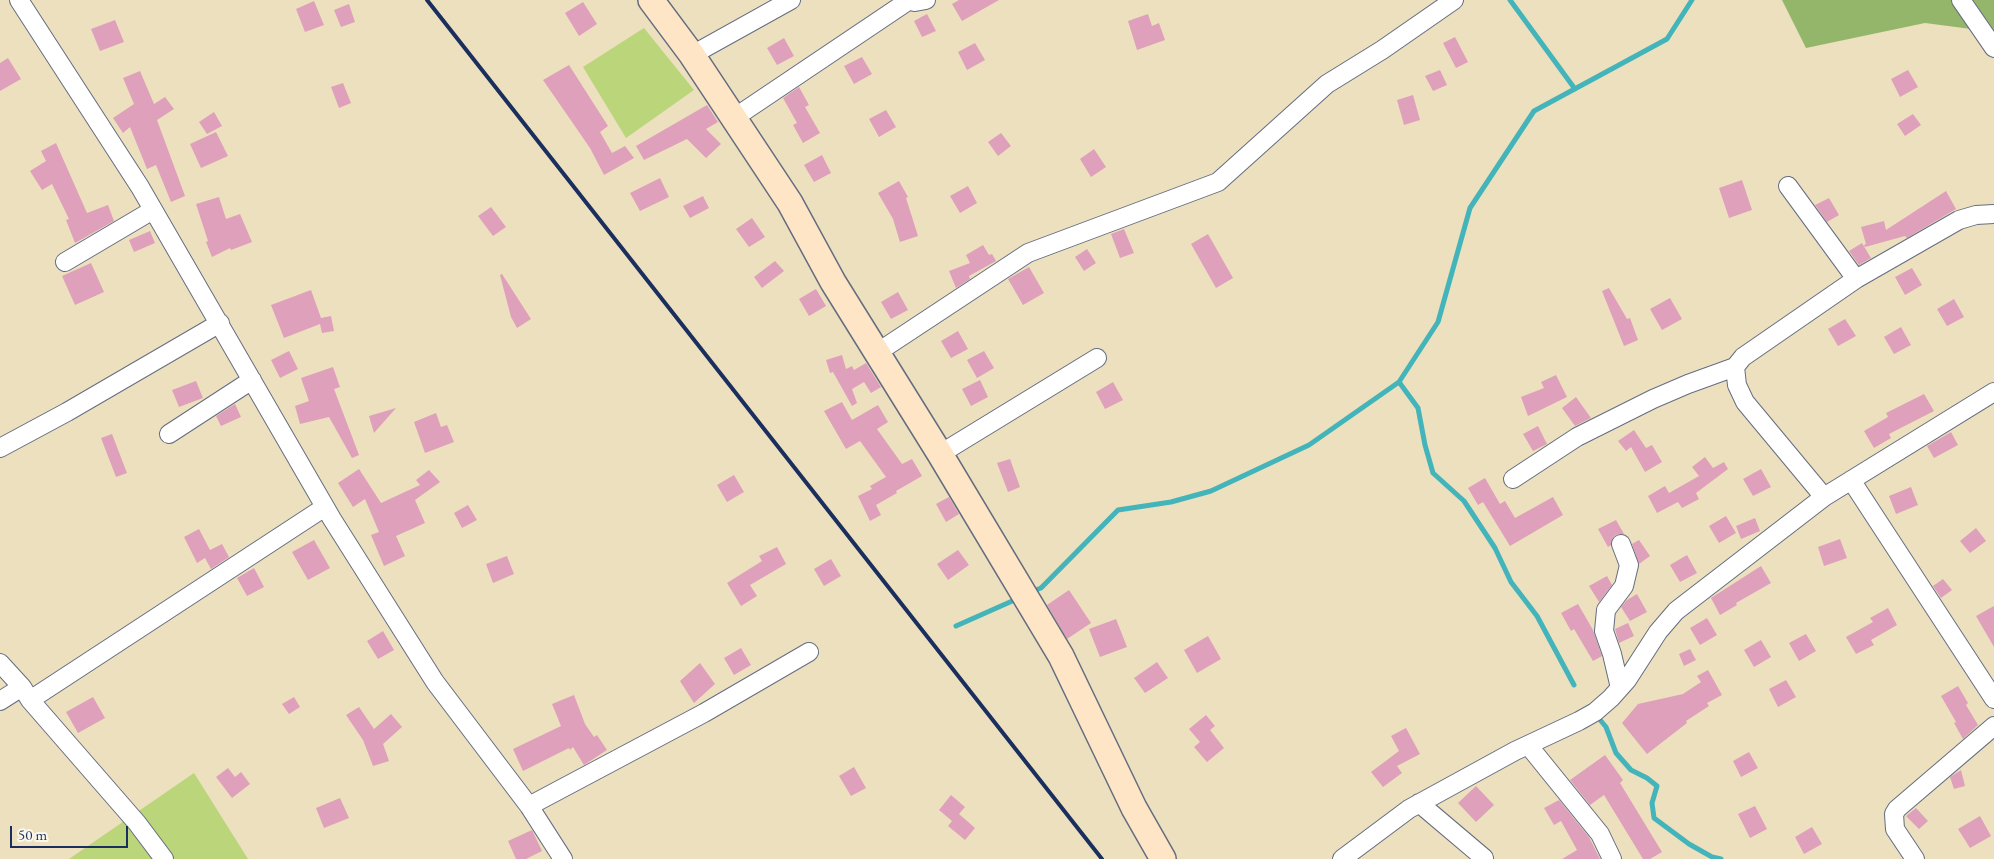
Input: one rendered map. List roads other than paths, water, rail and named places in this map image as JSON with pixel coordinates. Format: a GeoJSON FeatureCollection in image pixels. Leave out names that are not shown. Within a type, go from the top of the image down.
{"type":"FeatureCollection","features":[{"type":"Feature","properties":{"kind":"main road"},"geometry":{"type":"LineString","coordinates":[[651,0],[692,55],[790,203],[833,282],[878,352],[1061,656],[1134,808],[1163,859]]}},
{"type":"Feature","properties":{"kind":"street"},"geometry":{"type":"LineString","coordinates":[[19,0],[153,210],[325,507],[435,682],[530,806],[563,859]]}},
{"type":"Feature","properties":{"kind":"street"},"geometry":{"type":"LineString","coordinates":[[692,55],[791,0]]}},
{"type":"Feature","properties":{"kind":"street"},"geometry":{"type":"LineString","coordinates":[[734,118],[907,1],[926,0]]}},
{"type":"Feature","properties":{"kind":"street"},"geometry":{"type":"LineString","coordinates":[[878,352],[1028,253],[1218,182],[1327,84],[1382,50],[1454,0]]}},
{"type":"Feature","properties":{"kind":"street"},"geometry":{"type":"LineString","coordinates":[[1961,0],[1994,48]]}},
{"type":"Feature","properties":{"kind":"street"},"geometry":{"type":"LineString","coordinates":[[1788,186],[1856,279]]}},
{"type":"Feature","properties":{"kind":"street"},"geometry":{"type":"LineString","coordinates":[[65,262],[153,210]]}},
{"type":"Feature","properties":{"kind":"street"},"geometry":{"type":"LineString","coordinates":[[1513,479],[1577,437],[1670,391],[1736,367],[1743,357],[1856,279],[1959,220],[1976,214],[1994,214]]}},
{"type":"Feature","properties":{"kind":"street"},"geometry":{"type":"LineString","coordinates":[[0,448],[67,412],[220,324]]}},
{"type":"Feature","properties":{"kind":"street"},"geometry":{"type":"LineString","coordinates":[[940,454],[1097,358]]}},
{"type":"Feature","properties":{"kind":"street"},"geometry":{"type":"LineString","coordinates":[[1736,367],[1737,385],[1745,402],[1824,498]]}},
{"type":"Feature","properties":{"kind":"street"},"geometry":{"type":"LineString","coordinates":[[169,434],[252,380]]}},
{"type":"Feature","properties":{"kind":"street"},"geometry":{"type":"LineString","coordinates":[[1342,859],[1420,803],[1528,744],[1579,722],[1595,712],[1620,688],[1643,657],[1658,632],[1676,611],[1824,498],[1994,392]]}},
{"type":"Feature","properties":{"kind":"street"},"geometry":{"type":"LineString","coordinates":[[1851,480],[1994,699]]}},
{"type":"Feature","properties":{"kind":"street"},"geometry":{"type":"LineString","coordinates":[[0,701],[26,693],[325,507]]}},
{"type":"Feature","properties":{"kind":"street"},"geometry":{"type":"LineString","coordinates":[[1620,688],[1604,631],[1606,610],[1624,586],[1629,565],[1621,544]]}},
{"type":"Feature","properties":{"kind":"street"},"geometry":{"type":"LineString","coordinates":[[530,806],[704,713],[809,652]]}},
{"type":"Feature","properties":{"kind":"street"},"geometry":{"type":"LineString","coordinates":[[0,663],[137,823],[164,859]]}},
{"type":"Feature","properties":{"kind":"street"},"geometry":{"type":"LineString","coordinates":[[1915,859],[1895,829],[1894,814],[1897,809],[1994,726]]}},
{"type":"Feature","properties":{"kind":"street"},"geometry":{"type":"LineString","coordinates":[[1528,744],[1600,834],[1612,859]]}},
{"type":"Feature","properties":{"kind":"street"},"geometry":{"type":"LineString","coordinates":[[1420,803],[1484,858]]}},
{"type":"Feature","properties":{"kind":"waterway"},"geometry":{"type":"LineString","coordinates":[[1510,0],[1575,89]]}},
{"type":"Feature","properties":{"kind":"waterway"},"geometry":{"type":"LineString","coordinates":[[1031,592],[1041,588],[1118,510],[1171,502],[1211,491],[1309,445],[1399,382],[1438,322],[1470,208],[1534,111],[1667,39],[1692,0]]}},
{"type":"Feature","properties":{"kind":"waterway"},"geometry":{"type":"LineString","coordinates":[[1399,382],[1418,408],[1433,473],[1464,501],[1495,548],[1511,582],[1537,616],[1574,685]]}},
{"type":"Feature","properties":{"kind":"waterway"},"geometry":{"type":"LineString","coordinates":[[956,626],[1019,598]]}},
{"type":"Feature","properties":{"kind":"waterway"},"geometry":{"type":"LineString","coordinates":[[1601,721],[1606,727],[1616,753],[1631,770],[1647,778],[1657,786],[1652,803],[1654,818],[1689,844],[1712,857],[1721,859]]}},
{"type":"Feature","properties":{"kind":"railway"},"geometry":{"type":"LineString","coordinates":[[427,0],[1102,859]]}}]}
